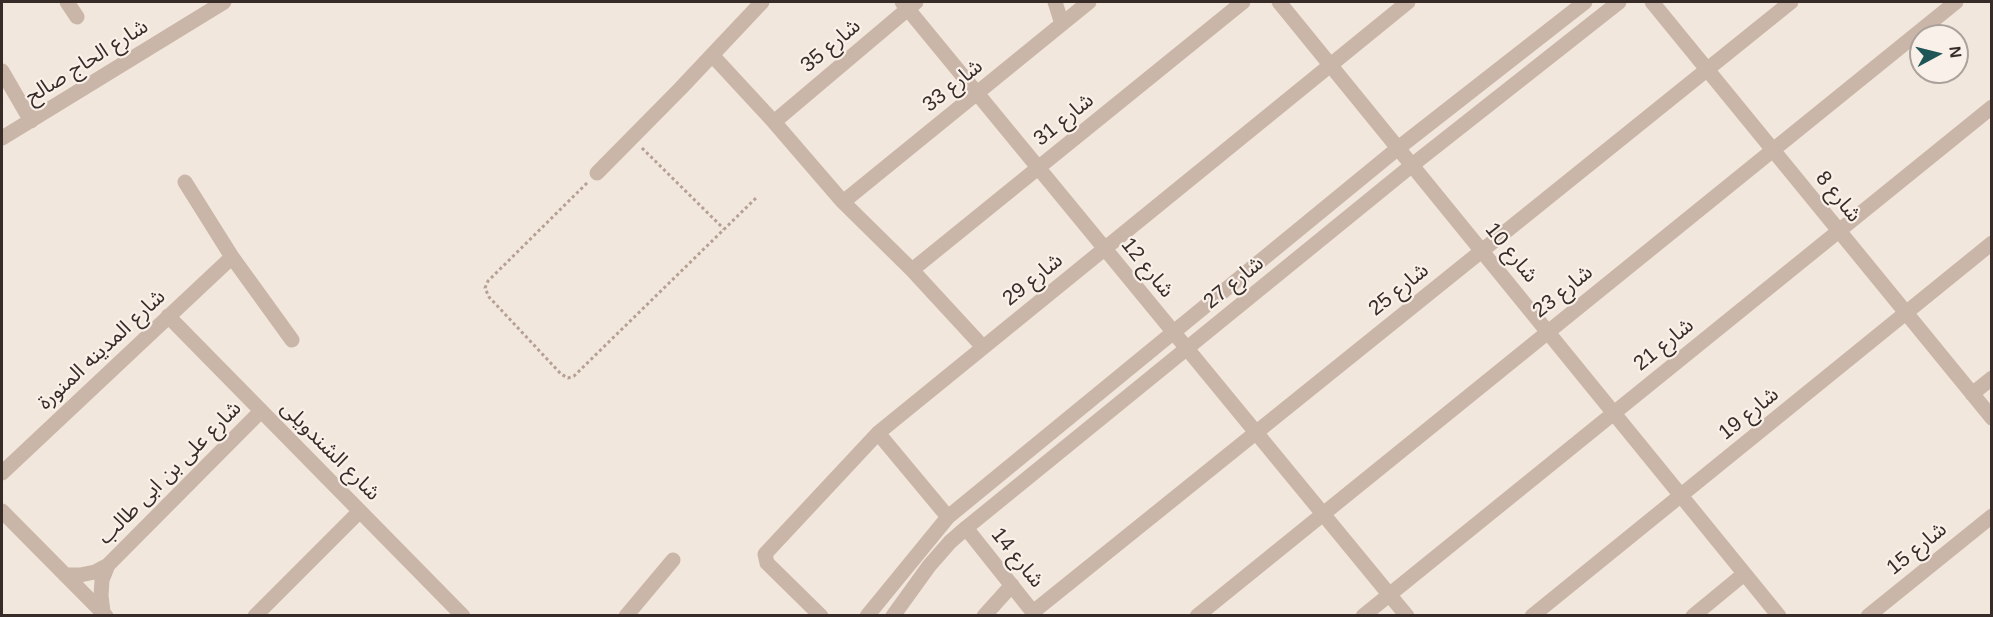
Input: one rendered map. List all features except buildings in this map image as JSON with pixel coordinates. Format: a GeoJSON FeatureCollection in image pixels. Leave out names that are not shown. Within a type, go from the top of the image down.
{"type":"FeatureCollection","features":[{"type":"Feature","properties":{"kind":"street"},"geometry":{"type":"LineString","coordinates":[[67,2],[77,17]]}},
{"type":"Feature","properties":{"kind":"street","name":"شارع الحاج صالح"},"geometry":{"type":"LineString","coordinates":[[2,138],[224,2]]}},
{"type":"Feature","properties":{"kind":"street"},"geometry":{"type":"LineString","coordinates":[[597,173],[762,2]]}},
{"type":"Feature","properties":{"kind":"street"},"geometry":{"type":"LineString","coordinates":[[1055,2],[1062,24]]}},
{"type":"Feature","properties":{"kind":"street","name":"شارع 33"},"geometry":{"type":"LineString","coordinates":[[843,202],[1089,2]]}},
{"type":"Feature","properties":{"kind":"street","name":"شارع 31"},"geometry":{"type":"LineString","coordinates":[[912,270],[1243,2]]}},
{"type":"Feature","properties":{"kind":"street","name":"شارع 10"},"geometry":{"type":"LineString","coordinates":[[1279,2],[1779,615]]}},
{"type":"Feature","properties":{"kind":"street","name":"شارع 29"},"geometry":{"type":"LineString","coordinates":[[821,615],[767,563],[765,554],[878,433],[1408,2]]}},
{"type":"Feature","properties":{"kind":"street","name":"شارع 27"},"geometry":{"type":"LineString","coordinates":[[867,615],[948,517],[1397,148],[1585,2]]}},
{"type":"Feature","properties":{"kind":"street","name":"شارع 27"},"geometry":{"type":"LineString","coordinates":[[893,615],[929,566],[966,528],[1411,166],[1619,2]]}},
{"type":"Feature","properties":{"kind":"street","name":"شارع 8"},"geometry":{"type":"LineString","coordinates":[[1652,2],[1992,418]]}},
{"type":"Feature","properties":{"kind":"street","name":"شارع 25"},"geometry":{"type":"LineString","coordinates":[[1035,614],[1481,250],[1791,2]]}},
{"type":"Feature","properties":{"kind":"street","name":"شارع 23"},"geometry":{"type":"LineString","coordinates":[[1197,615],[1956,2]]}},
{"type":"Feature","properties":{"kind":"street","name":"شارع 12"},"geometry":{"type":"LineString","coordinates":[[908,4],[977,93],[1173,334],[1257,432],[1407,615]]}},
{"type":"Feature","properties":{"kind":"street","name":"شارع 35"},"geometry":{"type":"LineString","coordinates":[[774,122],[908,4]]}},
{"type":"Feature","properties":{"kind":"street"},"geometry":{"type":"LineString","coordinates":[[712,55],[843,202],[912,270],[983,347]]}},
{"type":"Feature","properties":{"kind":"street"},"geometry":{"type":"LineString","coordinates":[[2,71],[31,121]]}},
{"type":"Feature","properties":{"kind":"street","name":"شارع 21"},"geometry":{"type":"LineString","coordinates":[[1363,615],[1992,107]]}},
{"type":"Feature","properties":{"kind":"street"},"geometry":{"type":"LineString","coordinates":[[185,182],[232,257],[292,339]]}},
{"type":"Feature","properties":{"kind":"street","name":"شارع 19"},"geometry":{"type":"LineString","coordinates":[[1532,615],[1992,243]]}},
{"type":"Feature","properties":{"kind":"street","name":"شارع المدينه المنورة"},"geometry":{"type":"LineString","coordinates":[[2,473],[232,257]]}},
{"type":"Feature","properties":{"kind":"street","name":"شارع الشندويلى"},"geometry":{"type":"LineString","coordinates":[[168,316],[360,511],[456,613]]}},
{"type":"Feature","properties":{"kind":"street"},"geometry":{"type":"LineString","coordinates":[[1972,394],[1992,378]]}},
{"type":"Feature","properties":{"kind":"street","name":"شارع على بن ابى طالب"},"geometry":{"type":"LineString","coordinates":[[65,575],[95,572],[108,565],[261,411]]}},
{"type":"Feature","properties":{"kind":"street"},"geometry":{"type":"LineString","coordinates":[[878,433],[948,517]]}},
{"type":"Feature","properties":{"kind":"street"},"geometry":{"type":"LineString","coordinates":[[2,511],[104,614]]}},
{"type":"Feature","properties":{"kind":"street"},"geometry":{"type":"LineString","coordinates":[[255,615],[360,511]]}},
{"type":"Feature","properties":{"kind":"street","name":"شارع 15"},"geometry":{"type":"LineString","coordinates":[[1868,615],[1992,516]]}},
{"type":"Feature","properties":{"kind":"street","name":"شارع 14"},"geometry":{"type":"LineString","coordinates":[[966,528],[1035,614]]}},
{"type":"Feature","properties":{"kind":"street"},"geometry":{"type":"LineString","coordinates":[[626,615],[673,560]]}},
{"type":"Feature","properties":{"kind":"street","name":"شارع على بن ابى طالب"},"geometry":{"type":"LineString","coordinates":[[104,614],[101,588],[108,565]]}},
{"type":"Feature","properties":{"kind":"street"},"geometry":{"type":"LineString","coordinates":[[1693,615],[1744,574]]}},
{"type":"Feature","properties":{"kind":"street"},"geometry":{"type":"LineString","coordinates":[[984,615],[1012,585]]}},
{"type":"Feature","properties":{"kind":"path"},"geometry":{"type":"LineString","coordinates":[[632,138],[724,230]]}},
{"type":"Feature","properties":{"kind":"path"},"geometry":{"type":"LineString","coordinates":[[597,173],[488,281],[486,288],[489,297],[564,376],[574,376],[756,198]]}}]}
